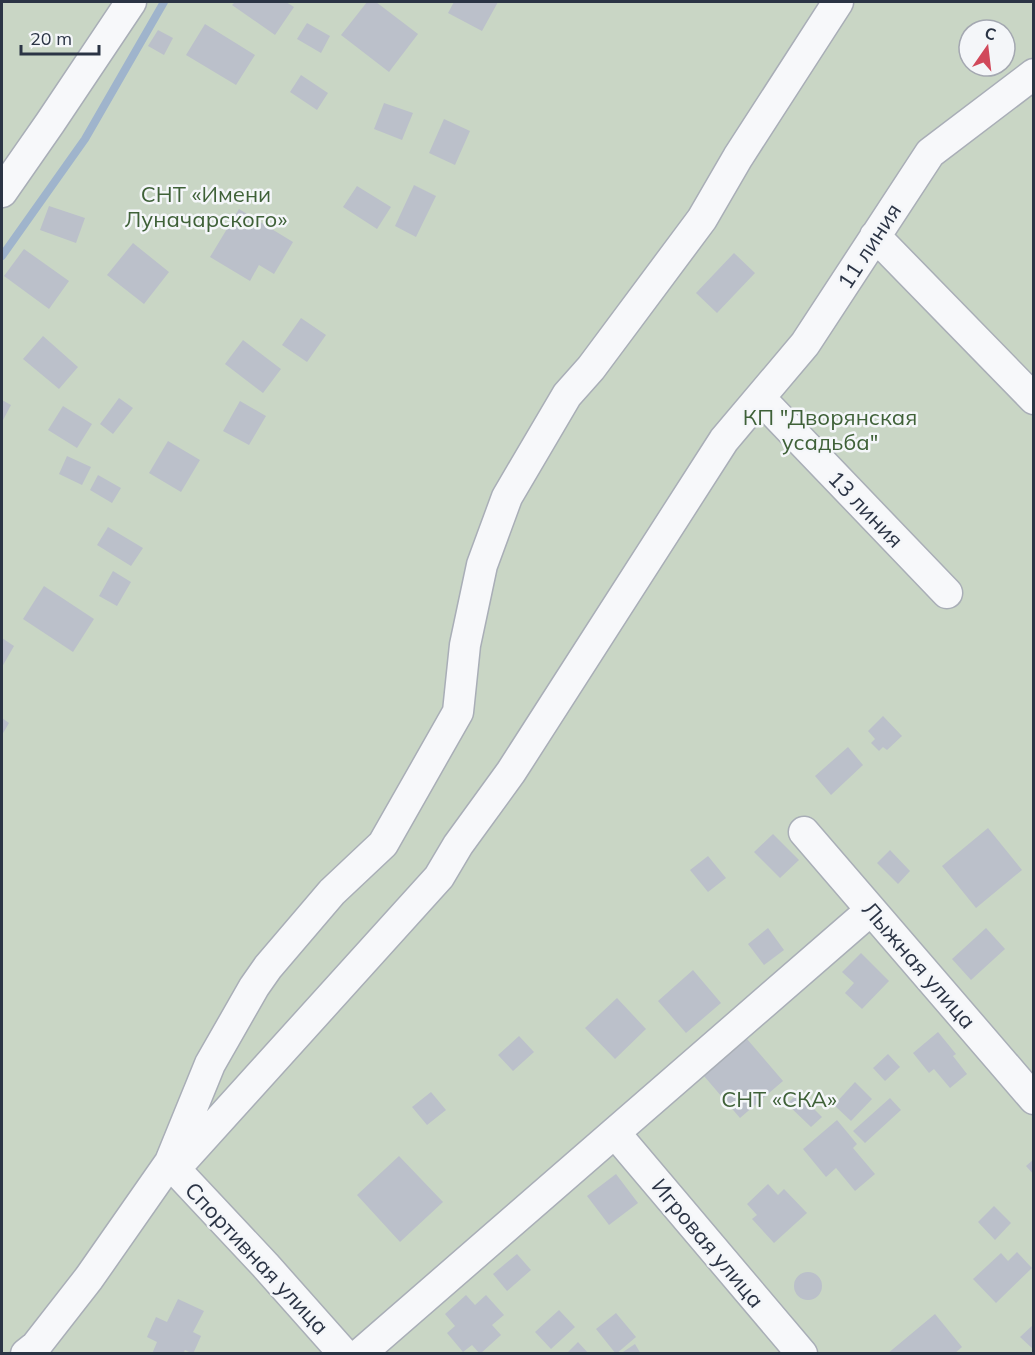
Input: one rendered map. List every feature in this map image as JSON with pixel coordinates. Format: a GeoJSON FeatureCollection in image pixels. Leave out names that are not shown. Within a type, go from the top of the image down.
{"type":"FeatureCollection","features":[{"type":"Feature","properties":{"kind":"street"},"geometry":{"type":"LineString","coordinates":[[2,192],[131,2]]}},
{"type":"Feature","properties":{"kind":"street"},"geometry":{"type":"LineString","coordinates":[[26,1353],[36,1346],[172,1166],[210,1064],[268,967],[332,892],[383,843],[458,712],[465,645],[482,565],[507,497],[567,394],[591,368],[702,219],[738,157],[838,2]]}},
{"type":"Feature","properties":{"kind":"street","name":"11 линия"},"geometry":{"type":"LineString","coordinates":[[172,1166],[439,877],[458,845],[517,762],[724,440],[805,344],[930,153],[1034,74]]}},
{"type":"Feature","properties":{"kind":"street"},"geometry":{"type":"LineString","coordinates":[[875,236],[1034,399]]}},
{"type":"Feature","properties":{"kind":"street","name":"13 линия"},"geometry":{"type":"LineString","coordinates":[[760,398],[947,593]]}},
{"type":"Feature","properties":{"kind":"street","name":"Лыжная улица"},"geometry":{"type":"LineString","coordinates":[[804,832],[1034,1099]]}},
{"type":"Feature","properties":{"kind":"street"},"geometry":{"type":"LineString","coordinates":[[360,1353],[871,910]]}},
{"type":"Feature","properties":{"kind":"street","name":"Игровая улица"},"geometry":{"type":"LineString","coordinates":[[615,1133],[802,1353]]}},
{"type":"Feature","properties":{"kind":"street","name":"Спортивная улица"},"geometry":{"type":"LineString","coordinates":[[172,1166],[344,1353]]}},
{"type":"Feature","properties":{"kind":"green space"},"geometry":{"type":"Polygon","coordinates":[[[2,2],[1033,2],[1033,1353],[2,1354],[2,2]]]}},
{"type":"Feature","properties":{"kind":"building"},"geometry":{"type":"Polygon","coordinates":[[[235,2],[286,2],[294,7],[275,35],[232,5],[235,2]]]}},
{"type":"Feature","properties":{"kind":"building"},"geometry":{"type":"Polygon","coordinates":[[[367,2],[376,2],[418,34],[389,72],[341,35],[367,2]]]}},
{"type":"Feature","properties":{"kind":"building"},"geometry":{"type":"Polygon","coordinates":[[[454,2],[498,2],[482,31],[448,13],[454,2]]]}},
{"type":"Feature","properties":{"kind":"building"},"geometry":{"type":"Polygon","coordinates":[[[307,23],[330,36],[321,53],[297,39],[307,23]]]}},
{"type":"Feature","properties":{"kind":"building"},"geometry":{"type":"Polygon","coordinates":[[[205,24],[255,55],[236,85],[186,55],[205,24]]]}},
{"type":"Feature","properties":{"kind":"building"},"geometry":{"type":"Polygon","coordinates":[[[158,30],[173,38],[164,55],[148,46],[158,30]]]}},
{"type":"Feature","properties":{"kind":"building"},"geometry":{"type":"Polygon","coordinates":[[[301,75],[328,93],[317,110],[290,92],[301,75]]]}},
{"type":"Feature","properties":{"kind":"building"},"geometry":{"type":"Polygon","coordinates":[[[384,103],[413,113],[402,140],[374,129],[384,103]]]}},
{"type":"Feature","properties":{"kind":"building"},"geometry":{"type":"Polygon","coordinates":[[[444,119],[470,131],[455,165],[429,153],[444,119]]]}},
{"type":"Feature","properties":{"kind":"building"},"geometry":{"type":"Polygon","coordinates":[[[414,185],[436,196],[416,237],[395,226],[414,185]]]}},
{"type":"Feature","properties":{"kind":"building"},"geometry":{"type":"Polygon","coordinates":[[[357,186],[391,207],[377,229],[343,207],[357,186]]]}},
{"type":"Feature","properties":{"kind":"building"},"geometry":{"type":"Polygon","coordinates":[[[49,206],[85,218],[76,243],[40,230],[49,206]]]}},
{"type":"Feature","properties":{"kind":"building"},"geometry":{"type":"Polygon","coordinates":[[[239,209],[293,242],[274,274],[259,265],[250,281],[210,257],[239,209]]]}},
{"type":"Feature","properties":{"kind":"building"},"geometry":{"type":"Polygon","coordinates":[[[133,243],[169,272],[144,304],[107,275],[133,243]]]}},
{"type":"Feature","properties":{"kind":"building"},"geometry":{"type":"Polygon","coordinates":[[[24,249],[69,281],[49,309],[4,276],[24,249]]]}},
{"type":"Feature","properties":{"kind":"building"},"geometry":{"type":"Polygon","coordinates":[[[734,253],[755,273],[717,313],[696,293],[734,253]]]}},
{"type":"Feature","properties":{"kind":"building"},"geometry":{"type":"Polygon","coordinates":[[[301,318],[326,335],[307,362],[282,345],[301,318]]]}},
{"type":"Feature","properties":{"kind":"building"},"geometry":{"type":"Polygon","coordinates":[[[43,336],[78,367],[59,389],[23,359],[43,336]]]}},
{"type":"Feature","properties":{"kind":"building"},"geometry":{"type":"Polygon","coordinates":[[[243,340],[281,369],[263,393],[225,364],[243,340]]]}},
{"type":"Feature","properties":{"kind":"building"},"geometry":{"type":"Polygon","coordinates":[[[119,398],[133,408],[113,434],[100,424],[119,398]]]}},
{"type":"Feature","properties":{"kind":"building"},"geometry":{"type":"Polygon","coordinates":[[[2,400],[11,405],[2,422],[2,400]]]}},
{"type":"Feature","properties":{"kind":"building"},"geometry":{"type":"Polygon","coordinates":[[[240,401],[266,416],[249,445],[223,431],[240,401]]]}},
{"type":"Feature","properties":{"kind":"building"},"geometry":{"type":"Polygon","coordinates":[[[63,406],[92,424],[77,448],[48,430],[63,406]]]}},
{"type":"Feature","properties":{"kind":"building"},"geometry":{"type":"Polygon","coordinates":[[[168,441],[200,460],[181,492],[149,473],[168,441]]]}},
{"type":"Feature","properties":{"kind":"building"},"geometry":{"type":"Polygon","coordinates":[[[67,456],[91,467],[82,485],[59,474],[67,456]]]}},
{"type":"Feature","properties":{"kind":"building"},"geometry":{"type":"Polygon","coordinates":[[[98,475],[121,488],[112,503],[90,490],[98,475]]]}},
{"type":"Feature","properties":{"kind":"building"},"geometry":{"type":"Polygon","coordinates":[[[108,527],[143,548],[131,566],[97,545],[108,527]]]}},
{"type":"Feature","properties":{"kind":"building"},"geometry":{"type":"Polygon","coordinates":[[[113,571],[131,582],[117,606],[99,596],[113,571]]]}},
{"type":"Feature","properties":{"kind":"building"},"geometry":{"type":"Polygon","coordinates":[[[44,586],[94,619],[73,652],[23,619],[44,586]]]}},
{"type":"Feature","properties":{"kind":"building"},"geometry":{"type":"Polygon","coordinates":[[[2,638],[14,646],[2,667],[2,638]]]}},
{"type":"Feature","properties":{"kind":"building"},"geometry":{"type":"Polygon","coordinates":[[[883,716],[902,736],[887,750],[883,747],[879,751],[871,743],[875,739],[868,731],[883,716]]]}},
{"type":"Feature","properties":{"kind":"building"},"geometry":{"type":"Polygon","coordinates":[[[2,718],[9,723],[2,735],[2,718]]]}},
{"type":"Feature","properties":{"kind":"building"},"geometry":{"type":"Polygon","coordinates":[[[848,747],[863,765],[831,795],[815,776],[848,747]]]}},
{"type":"Feature","properties":{"kind":"building"},"geometry":{"type":"Polygon","coordinates":[[[988,828],[1022,870],[976,908],[942,866],[988,828]]]}},
{"type":"Feature","properties":{"kind":"building"},"geometry":{"type":"Polygon","coordinates":[[[773,834],[799,860],[780,878],[754,852],[773,834]]]}},
{"type":"Feature","properties":{"kind":"building"},"geometry":{"type":"Polygon","coordinates":[[[890,850],[910,871],[898,884],[877,863],[890,850]]]}},
{"type":"Feature","properties":{"kind":"building"},"geometry":{"type":"Polygon","coordinates":[[[708,856],[726,878],[708,892],[690,870],[708,856]]]}},
{"type":"Feature","properties":{"kind":"building"},"geometry":{"type":"Polygon","coordinates":[[[768,928],[784,950],[764,965],[748,944],[768,928]]]}},
{"type":"Feature","properties":{"kind":"building"},"geometry":{"type":"Polygon","coordinates":[[[986,928],[1005,949],[971,980],[952,959],[986,928]]]}},
{"type":"Feature","properties":{"kind":"building"},"geometry":{"type":"Polygon","coordinates":[[[861,953],[889,981],[862,1009],[845,993],[854,983],[842,972],[861,953]]]}},
{"type":"Feature","properties":{"kind":"building"},"geometry":{"type":"Polygon","coordinates":[[[693,970],[721,1003],[686,1033],[658,1001],[693,970]]]}},
{"type":"Feature","properties":{"kind":"building"},"geometry":{"type":"Polygon","coordinates":[[[617,998],[646,1029],[615,1059],[585,1028],[617,998]]]}},
{"type":"Feature","properties":{"kind":"building"},"geometry":{"type":"Polygon","coordinates":[[[938,1032],[956,1054],[953,1056],[967,1074],[950,1088],[934,1069],[929,1073],[913,1053],[938,1032]]]}},
{"type":"Feature","properties":{"kind":"building"},"geometry":{"type":"Polygon","coordinates":[[[519,1036],[534,1052],[513,1071],[498,1055],[519,1036]]]}},
{"type":"Feature","properties":{"kind":"building"},"geometry":{"type":"Polygon","coordinates":[[[747,1039],[783,1081],[740,1118],[704,1076],[747,1039]]]}},
{"type":"Feature","properties":{"kind":"building"},"geometry":{"type":"Polygon","coordinates":[[[888,1054],[900,1067],[885,1081],[873,1068],[888,1054]]]}},
{"type":"Feature","properties":{"kind":"building"},"geometry":{"type":"Polygon","coordinates":[[[855,1082],[872,1099],[851,1121],[834,1105],[855,1082]]]}},
{"type":"Feature","properties":{"kind":"building"},"geometry":{"type":"Polygon","coordinates":[[[431,1092],[446,1110],[427,1125],[412,1107],[431,1092]]]}},
{"type":"Feature","properties":{"kind":"building"},"geometry":{"type":"Polygon","coordinates":[[[798,1093],[822,1117],[811,1127],[787,1104],[798,1093]]]}},
{"type":"Feature","properties":{"kind":"building"},"geometry":{"type":"Polygon","coordinates":[[[890,1098],[901,1110],[865,1143],[853,1131],[890,1098]]]}},
{"type":"Feature","properties":{"kind":"building"},"geometry":{"type":"Polygon","coordinates":[[[837,1120],[857,1144],[853,1148],[875,1174],[855,1191],[836,1168],[826,1177],[803,1149],[837,1120]]]}},
{"type":"Feature","properties":{"kind":"building"},"geometry":{"type":"Polygon","coordinates":[[[399,1156],[443,1202],[400,1242],[357,1195],[399,1156]]]}},
{"type":"Feature","properties":{"kind":"building"},"geometry":{"type":"Polygon","coordinates":[[[1034,1159],[1034,1175],[1026,1166],[1034,1159]]]}},
{"type":"Feature","properties":{"kind":"building"},"geometry":{"type":"Polygon","coordinates":[[[616,1174],[638,1203],[609,1225],[587,1196],[616,1174]]]}},
{"type":"Feature","properties":{"kind":"building"},"geometry":{"type":"Polygon","coordinates":[[[768,1184],[778,1195],[784,1189],[807,1213],[774,1243],[752,1219],[757,1215],[747,1204],[768,1184]]]}},
{"type":"Feature","properties":{"kind":"building"},"geometry":{"type":"Polygon","coordinates":[[[994,1206],[1011,1223],[995,1240],[978,1222],[994,1206]]]}},
{"type":"Feature","properties":{"kind":"building"},"geometry":{"type":"Polygon","coordinates":[[[1017,1252],[1032,1268],[996,1303],[973,1279],[1001,1253],[1008,1261],[1017,1252]]]}},
{"type":"Feature","properties":{"kind":"building"},"geometry":{"type":"Polygon","coordinates":[[[517,1254],[531,1270],[507,1291],[493,1274],[517,1254]]]}},
{"type":"Feature","properties":{"kind":"building"},"geometry":{"type":"Polygon","coordinates":[[[808,1272],[818,1276],[822,1286],[818,1296],[808,1300],[798,1296],[794,1286],[798,1276],[808,1272]]]}},
{"type":"Feature","properties":{"kind":"building"},"geometry":{"type":"Polygon","coordinates":[[[466,1295],[475,1305],[486,1295],[504,1315],[492,1325],[501,1335],[480,1354],[472,1345],[463,1352],[447,1333],[455,1326],[445,1314],[466,1295]]]}},
{"type":"Feature","properties":{"kind":"building"},"geometry":{"type":"Polygon","coordinates":[[[178,1299],[204,1311],[193,1332],[201,1336],[193,1354],[185,1350],[183,1354],[152,1354],[157,1342],[147,1337],[156,1317],[167,1322],[178,1299]]]}},
{"type":"Feature","properties":{"kind":"building"},"geometry":{"type":"Polygon","coordinates":[[[559,1310],[575,1327],[551,1349],[535,1332],[559,1310]]]}},
{"type":"Feature","properties":{"kind":"building"},"geometry":{"type":"Polygon","coordinates":[[[616,1313],[636,1337],[616,1354],[596,1329],[616,1313]]]}},
{"type":"Feature","properties":{"kind":"building"},"geometry":{"type":"Polygon","coordinates":[[[935,1314],[962,1347],[954,1354],[887,1354],[935,1314]]]}},
{"type":"Feature","properties":{"kind":"building"},"geometry":{"type":"Polygon","coordinates":[[[1034,1324],[1034,1350],[1020,1337],[1034,1324]]]}},
{"type":"Feature","properties":{"kind":"building"},"geometry":{"type":"Polygon","coordinates":[[[578,1342],[589,1354],[566,1354],[578,1342]]]}},
{"type":"Feature","properties":{"kind":"building"},"geometry":{"type":"Polygon","coordinates":[[[635,1344],[641,1354],[620,1354],[635,1344]]]}},
{"type":"Feature","properties":{"kind":"waterway"},"geometry":{"type":"LineString","coordinates":[[2,256],[85,139],[164,2]]}},
{"type":"Feature","properties":{"kind":"park label","name":"СНТ «Имени Луначарского»"},"geometry":{"type":"Point","coordinates":[206,206]}},
{"type":"Feature","properties":{"kind":"park label","name":"КП \"Дворянская усадьба\""},"geometry":{"type":"Point","coordinates":[830,430]}},
{"type":"Feature","properties":{"kind":"park label","name":"СНТ «СКА»"},"geometry":{"type":"Point","coordinates":[779,1099]}}]}
